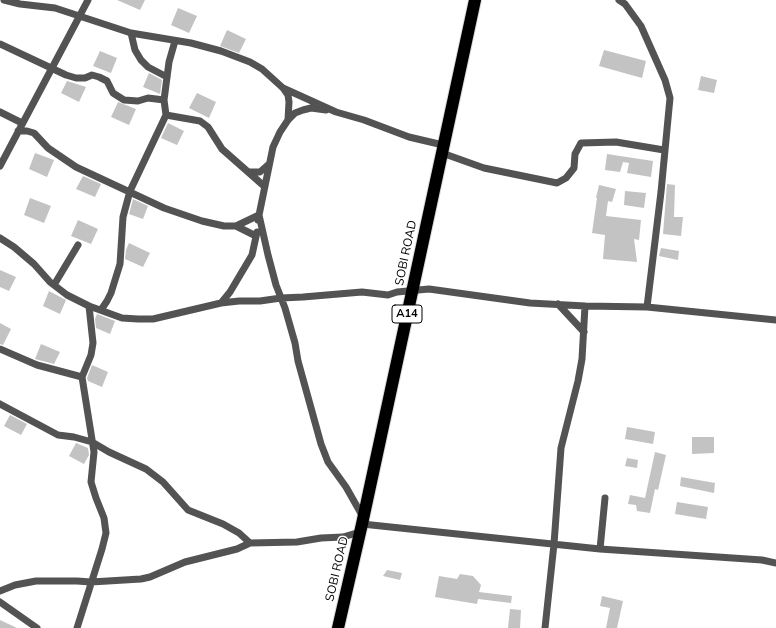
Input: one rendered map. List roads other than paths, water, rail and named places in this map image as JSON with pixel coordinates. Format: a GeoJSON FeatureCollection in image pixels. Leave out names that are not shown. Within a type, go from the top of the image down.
{"type":"FeatureCollection","features":[{"type":"Feature","properties":{"kind":"highway","name":"SOBI ROAD"},"geometry":{"type":"LineString","coordinates":[[338,628],[362,525],[475,0]]}},
{"type":"Feature","properties":{"kind":"street"},"geometry":{"type":"LineString","coordinates":[[4,0],[20,4],[55,8],[131,33],[191,43],[221,51],[250,62],[262,69],[283,88],[288,95],[288,120]]}},
{"type":"Feature","properties":{"kind":"street"},"geometry":{"type":"LineString","coordinates":[[0,166],[88,0]]}},
{"type":"Feature","properties":{"kind":"street"},"geometry":{"type":"LineString","coordinates":[[619,0],[625,4],[641,26],[665,80],[670,98],[661,192],[647,307]]}},
{"type":"Feature","properties":{"kind":"street"},"geometry":{"type":"LineString","coordinates":[[131,33],[136,50],[141,60],[148,67],[167,77]]}},
{"type":"Feature","properties":{"kind":"street"},"geometry":{"type":"LineString","coordinates":[[100,310],[108,301],[120,264],[123,217],[130,191],[166,115],[164,100],[169,62],[175,41]]}},
{"type":"Feature","properties":{"kind":"street"},"geometry":{"type":"LineString","coordinates":[[0,44],[52,69],[76,78],[85,78],[92,75],[100,76],[107,81],[113,93],[124,100],[138,101],[148,98],[164,100]]}},
{"type":"Feature","properties":{"kind":"street"},"geometry":{"type":"LineString","coordinates":[[283,88],[336,112]]}},
{"type":"Feature","properties":{"kind":"street"},"geometry":{"type":"LineString","coordinates":[[221,303],[230,292],[252,255],[264,186],[273,147],[288,120],[295,113],[302,110],[311,108],[336,112],[364,120],[443,149],[484,168],[557,183],[566,178],[574,168],[575,154],[581,143],[616,142],[664,150]]}},
{"type":"Feature","properties":{"kind":"street"},"geometry":{"type":"LineString","coordinates":[[0,112],[22,123]]}},
{"type":"Feature","properties":{"kind":"street"},"geometry":{"type":"LineString","coordinates":[[166,115],[200,121],[208,127],[222,149],[241,167],[250,172],[264,186]]}},
{"type":"Feature","properties":{"kind":"street"},"geometry":{"type":"LineString","coordinates":[[18,131],[34,133],[48,148],[76,166],[164,208],[224,226],[236,226],[259,215]]}},
{"type":"Feature","properties":{"kind":"street"},"geometry":{"type":"LineString","coordinates":[[250,172],[260,172],[269,164]]}},
{"type":"Feature","properties":{"kind":"street"},"geometry":{"type":"LineString","coordinates":[[259,215],[276,285],[295,342],[298,361],[307,388],[315,423],[328,462],[346,488],[362,525]]}},
{"type":"Feature","properties":{"kind":"street"},"geometry":{"type":"LineString","coordinates":[[236,226],[256,236]]}},
{"type":"Feature","properties":{"kind":"street"},"geometry":{"type":"LineString","coordinates":[[0,238],[14,247],[54,285],[67,295],[89,306],[122,318],[153,319],[221,303],[239,301],[260,301],[362,292],[388,295],[412,289],[429,289],[530,303],[647,307],[776,320]]}},
{"type":"Feature","properties":{"kind":"street"},"geometry":{"type":"LineString","coordinates":[[54,285],[78,245]]}},
{"type":"Feature","properties":{"kind":"street"},"geometry":{"type":"LineString","coordinates":[[558,304],[584,332]]}},
{"type":"Feature","properties":{"kind":"street"},"geometry":{"type":"LineString","coordinates":[[77,628],[106,533],[104,518],[91,482],[94,452],[82,378],[91,355],[93,343],[89,306]]}},
{"type":"Feature","properties":{"kind":"street"},"geometry":{"type":"LineString","coordinates":[[545,628],[554,544],[561,448],[582,359],[585,306]]}},
{"type":"Feature","properties":{"kind":"street"},"geometry":{"type":"LineString","coordinates":[[0,349],[38,365],[82,378]]}},
{"type":"Feature","properties":{"kind":"street"},"geometry":{"type":"LineString","coordinates":[[0,404],[58,435],[74,437],[92,442],[109,452],[146,469],[163,482],[188,510],[223,524],[239,533],[250,543]]}},
{"type":"Feature","properties":{"kind":"street"},"geometry":{"type":"LineString","coordinates":[[600,549],[605,498]]}},
{"type":"Feature","properties":{"kind":"street"},"geometry":{"type":"LineString","coordinates":[[0,591],[15,585],[36,582],[91,582],[132,580],[150,577],[185,562],[237,549],[250,543],[297,542],[322,538],[343,537],[362,525],[600,549],[762,560],[776,563]]}},
{"type":"Feature","properties":{"kind":"street"},"geometry":{"type":"LineString","coordinates":[[343,537],[356,547]]}},
{"type":"Feature","properties":{"kind":"street"},"geometry":{"type":"LineString","coordinates":[[0,602],[38,628]]}}]}
